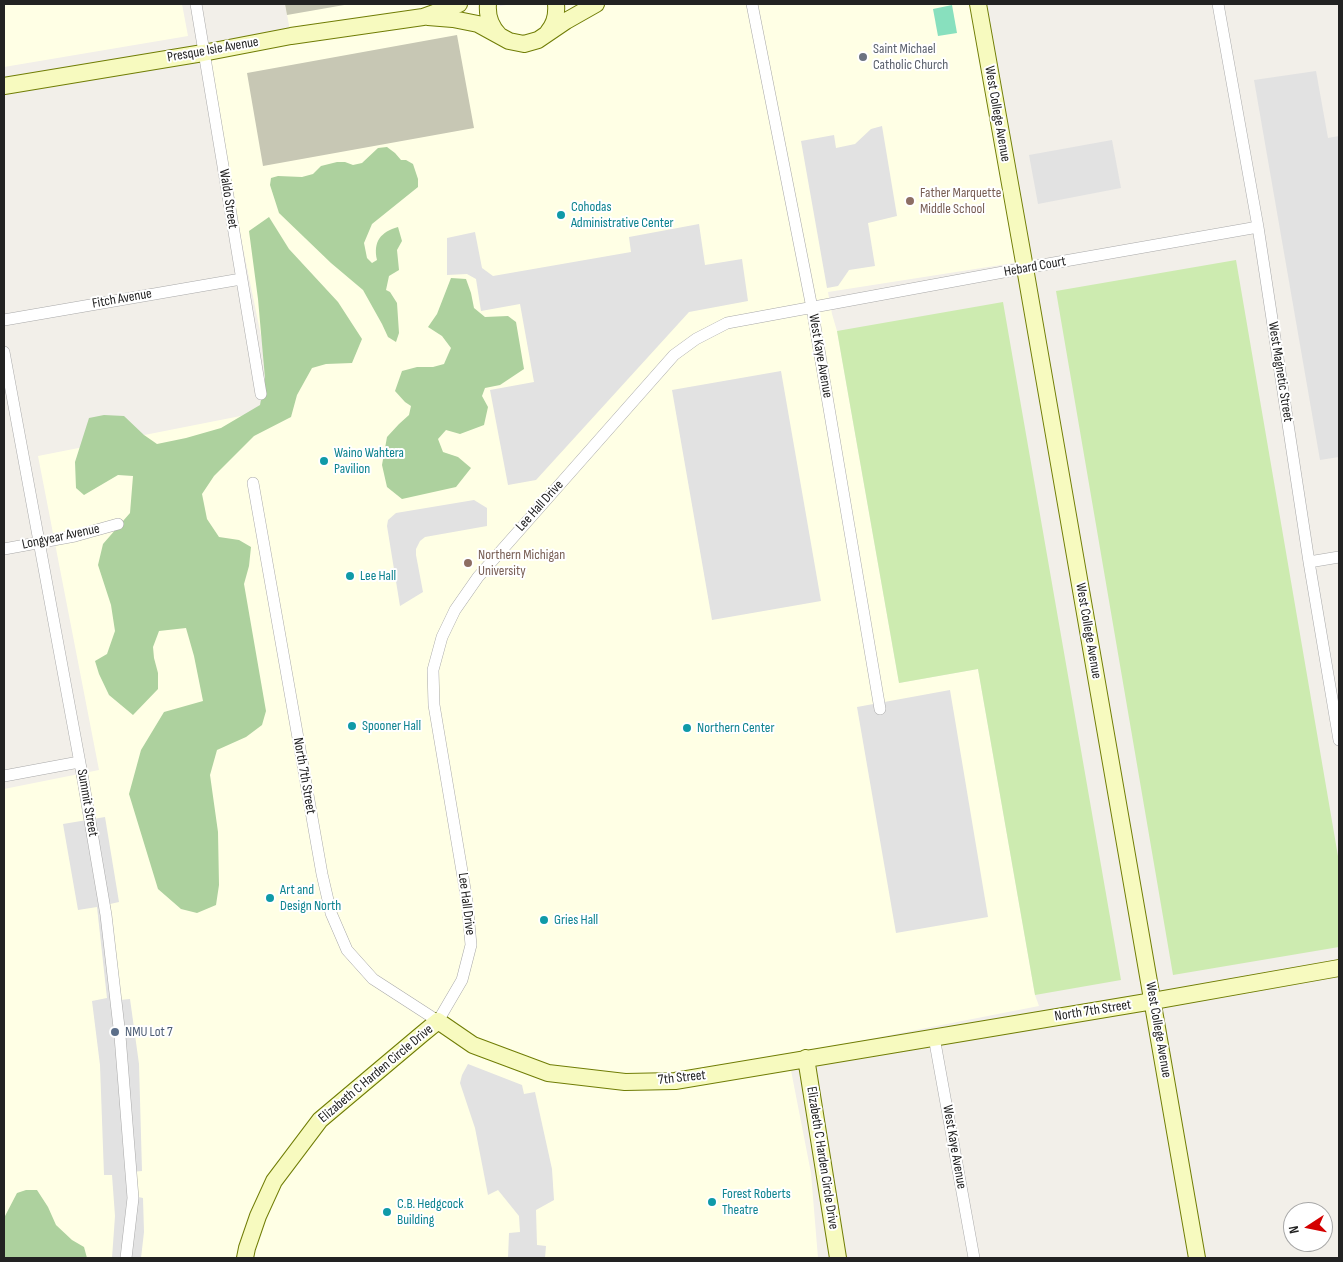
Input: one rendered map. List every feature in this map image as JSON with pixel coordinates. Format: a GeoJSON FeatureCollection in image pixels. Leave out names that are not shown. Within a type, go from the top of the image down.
{"type":"FeatureCollection","features":[{"type":"Feature","properties":{"kind":"street","name":"Waldo Street"},"geometry":{"type":"LineString","coordinates":[[196,4],[261,394]]}},
{"type":"Feature","properties":{"kind":"street","name":"Presque Isle Avenue"},"geometry":{"type":"LineString","coordinates":[[4,86],[204,53],[302,34],[423,17],[460,4]]}},
{"type":"Feature","properties":{"kind":"street"},"geometry":{"type":"LineString","coordinates":[[488,4],[489,20],[502,38]]}},
{"type":"Feature","properties":{"kind":"street"},"geometry":{"type":"LineString","coordinates":[[544,36],[554,24],[556,4]]}},
{"type":"Feature","properties":{"kind":"street","name":"Presque Isle Avenue"},"geometry":{"type":"LineString","coordinates":[[423,17],[453,19],[478,24],[502,38],[524,44],[538,40],[596,4]]}},
{"type":"Feature","properties":{"kind":"street","name":"West Kaye Avenue"},"geometry":{"type":"LineString","coordinates":[[752,4],[812,308],[880,709]]}},
{"type":"Feature","properties":{"kind":"street","name":"West College Avenue"},"geometry":{"type":"LineString","coordinates":[[978,4],[1197,1258]]}},
{"type":"Feature","properties":{"kind":"street","name":"West Magnetic Street"},"geometry":{"type":"LineString","coordinates":[[1218,4],[1258,227],[1309,562],[1339,740]]}},
{"type":"Feature","properties":{"kind":"street","name":"Hebard Court"},"geometry":{"type":"LineString","coordinates":[[812,308],[1258,227]]}},
{"type":"Feature","properties":{"kind":"street","name":"Fitch Avenue"},"geometry":{"type":"LineString","coordinates":[[4,320],[241,279]]}},
{"type":"Feature","properties":{"kind":"street","name":"Lee Hall Drive"},"geometry":{"type":"LineString","coordinates":[[438,1022],[462,980],[471,945],[467,900],[434,705],[433,670],[442,637],[455,610],[478,577],[674,355],[696,339],[727,323],[812,308]]}},
{"type":"Feature","properties":{"kind":"street","name":"Summit Street"},"geometry":{"type":"LineString","coordinates":[[4,352],[106,915],[120,1036],[133,1198],[126,1258]]}},
{"type":"Feature","properties":{"kind":"street","name":"North 7th Street"},"geometry":{"type":"LineString","coordinates":[[253,483],[322,874],[331,912],[346,950],[373,978],[438,1022]]}},
{"type":"Feature","properties":{"kind":"street","name":"Longyear Avenue"},"geometry":{"type":"LineString","coordinates":[[4,549],[75,536],[118,524]]}},
{"type":"Feature","properties":{"kind":"street"},"geometry":{"type":"LineString","coordinates":[[1309,562],[1339,558]]}},
{"type":"Feature","properties":{"kind":"street"},"geometry":{"type":"LineString","coordinates":[[4,776],[79,762]]}},
{"type":"Feature","properties":{"kind":"street","name":"North 7th Street"},"geometry":{"type":"LineString","coordinates":[[934,1037],[1339,968]]}},
{"type":"Feature","properties":{"kind":"street","name":"7th Street"},"geometry":{"type":"LineString","coordinates":[[438,1022],[473,1045],[548,1074],[625,1082],[676,1081],[934,1037]]}},
{"type":"Feature","properties":{"kind":"street","name":"Elizabeth C Harden Circle Drive"},"geometry":{"type":"LineString","coordinates":[[245,1258],[258,1216],[274,1181],[320,1120],[438,1022]]}},
{"type":"Feature","properties":{"kind":"street","name":"West Kaye Avenue"},"geometry":{"type":"LineString","coordinates":[[934,1037],[974,1258]]}},
{"type":"Feature","properties":{"kind":"street","name":"Elizabeth C Harden Circle Drive"},"geometry":{"type":"LineString","coordinates":[[806,1058],[838,1258]]}},
{"type":"Feature","properties":{"kind":"shaded area"},"geometry":{"type":"Polygon","coordinates":[[[4,4],[182,4],[188,36],[4,67],[4,4]]]}},
{"type":"Feature","properties":{"kind":"shaded area","name":"Northern Michigan University"},"geometry":{"type":"Polygon","coordinates":[[[285,4],[500,4],[500,6],[513,4],[970,4],[1020,262],[828,292],[837,331],[899,683],[978,669],[1035,995],[1039,1006],[788,1055],[811,1173],[818,1258],[4,1258],[4,789],[99,770],[38,456],[276,409],[203,53],[291,36],[285,4]]]}},
{"type":"Feature","properties":{"kind":"shaded area"},"geometry":{"type":"Polygon","coordinates":[[[285,4],[350,4],[287,15],[285,4]]]}},
{"type":"Feature","properties":{"kind":"shaded area"},"geometry":{"type":"Polygon","coordinates":[[[457,35],[474,128],[263,166],[247,73],[457,35]]]}},
{"type":"Feature","properties":{"kind":"shaded area"},"geometry":{"type":"Polygon","coordinates":[[[1316,71],[1328,138],[1339,136],[1339,457],[1320,460],[1254,80],[1316,71]]]}},
{"type":"Feature","properties":{"kind":"shaded area"},"geometry":{"type":"Polygon","coordinates":[[[882,126],[897,216],[868,223],[875,266],[849,270],[838,286],[827,288],[801,141],[834,135],[836,148],[855,144],[871,129],[882,126]]]}},
{"type":"Feature","properties":{"kind":"shaded area"},"geometry":{"type":"Polygon","coordinates":[[[1112,140],[1121,188],[1038,204],[1029,155],[1112,140]]]}},
{"type":"Feature","properties":{"kind":"shaded area"},"geometry":{"type":"Polygon","coordinates":[[[699,224],[705,265],[742,259],[748,301],[689,312],[536,480],[508,485],[490,390],[534,382],[520,304],[481,311],[476,279],[467,274],[447,275],[447,238],[475,232],[482,268],[493,276],[631,252],[629,237],[699,224]]]}},
{"type":"Feature","properties":{"kind":"shaded area"},"geometry":{"type":"Polygon","coordinates":[[[781,371],[821,601],[712,620],[672,390],[781,371]]]}},
{"type":"Feature","properties":{"kind":"shaded area"},"geometry":{"type":"Polygon","coordinates":[[[474,500],[487,508],[487,526],[425,537],[420,541],[416,549],[416,555],[423,592],[400,606],[387,526],[388,520],[396,513],[474,500]]]}},
{"type":"Feature","properties":{"kind":"shaded area"},"geometry":{"type":"Polygon","coordinates":[[[950,690],[988,917],[896,933],[857,707],[950,690]]]}},
{"type":"Feature","properties":{"kind":"shaded area","name":"NMU Lot 7"},"geometry":{"type":"Polygon","coordinates":[[[105,817],[119,902],[110,904],[120,1000],[130,999],[139,1064],[142,1171],[131,1172],[133,1196],[143,1198],[144,1232],[141,1258],[112,1258],[115,1216],[112,1175],[104,1175],[100,1065],[92,1001],[107,998],[97,907],[78,910],[63,824],[105,817]]]}},
{"type":"Feature","properties":{"kind":"shaded area"},"geometry":{"type":"Polygon","coordinates":[[[468,1064],[522,1085],[524,1094],[535,1092],[552,1169],[554,1200],[536,1210],[537,1245],[546,1246],[545,1258],[508,1258],[509,1233],[520,1232],[519,1216],[498,1190],[488,1195],[475,1128],[460,1083],[468,1064]]]}},
{"type":"Feature","properties":{"kind":"green space"},"geometry":{"type":"Polygon","coordinates":[[[952,5],[957,33],[938,36],[933,9],[952,5]]]}},
{"type":"Feature","properties":{"kind":"green space"},"geometry":{"type":"Polygon","coordinates":[[[387,147],[401,160],[406,160],[413,164],[418,179],[418,187],[372,224],[364,243],[367,258],[372,263],[377,260],[376,248],[380,238],[398,227],[402,241],[397,250],[399,270],[389,276],[386,290],[390,292],[397,303],[399,333],[396,342],[388,337],[363,290],[331,263],[279,213],[270,185],[271,178],[278,176],[302,177],[313,174],[321,166],[337,162],[353,165],[362,163],[378,148],[387,147]]]}},
{"type":"Feature","properties":{"kind":"green space"},"geometry":{"type":"Polygon","coordinates":[[[269,217],[289,249],[338,302],[362,339],[352,363],[326,364],[312,368],[297,395],[291,417],[254,436],[214,476],[202,494],[207,519],[219,537],[239,540],[251,547],[249,566],[244,584],[266,711],[262,725],[246,737],[217,750],[210,775],[218,832],[219,885],[216,905],[197,913],[181,909],[158,889],[129,794],[141,750],[164,712],[203,701],[194,656],[186,628],[159,631],[153,647],[158,673],[158,689],[133,715],[109,695],[95,661],[107,654],[115,631],[111,605],[98,565],[103,544],[130,513],[133,476],[118,475],[84,495],[76,488],[75,462],[89,418],[104,415],[124,416],[144,435],[157,444],[221,428],[260,405],[265,378],[258,299],[249,231],[269,217]]]}},
{"type":"Feature","properties":{"kind":"green space"},"geometry":{"type":"Polygon","coordinates":[[[1236,260],[1339,862],[1339,947],[1173,975],[1056,291],[1236,260]]]}},
{"type":"Feature","properties":{"kind":"green space"},"geometry":{"type":"Polygon","coordinates":[[[451,278],[466,279],[474,308],[485,317],[508,316],[516,322],[524,369],[500,385],[485,388],[482,396],[488,407],[484,425],[460,434],[446,430],[438,439],[443,452],[458,457],[471,468],[456,487],[402,499],[387,487],[382,465],[387,437],[409,415],[411,406],[395,391],[402,371],[444,364],[451,348],[442,336],[428,327],[437,314],[451,278]]]}},
{"type":"Feature","properties":{"kind":"green space"},"geometry":{"type":"Polygon","coordinates":[[[1003,302],[1121,980],[1035,995],[978,669],[899,683],[837,331],[1003,302]]]}},
{"type":"Feature","properties":{"kind":"green space"},"geometry":{"type":"Polygon","coordinates":[[[26,1190],[37,1190],[48,1207],[56,1225],[72,1240],[84,1247],[87,1258],[4,1258],[4,1218],[17,1193],[26,1190]]]}},
{"type":"Feature","properties":{"kind":"place","name":"Saint Michael Catholic Church"},"geometry":{"type":"Point","coordinates":[863,57]}},
{"type":"Feature","properties":{"kind":"place","name":"Father Marquette Middle School"},"geometry":{"type":"Point","coordinates":[910,201]}},
{"type":"Feature","properties":{"kind":"place","name":"Cohodas Administrative Center"},"geometry":{"type":"Point","coordinates":[561,215]}},
{"type":"Feature","properties":{"kind":"place","name":"Waino Wahtera Pavilion"},"geometry":{"type":"Point","coordinates":[324,461]}},
{"type":"Feature","properties":{"kind":"place","name":"Northern Michigan University"},"geometry":{"type":"Point","coordinates":[468,563]}},
{"type":"Feature","properties":{"kind":"place","name":"Lee Hall"},"geometry":{"type":"Point","coordinates":[350,576]}},
{"type":"Feature","properties":{"kind":"place","name":"Spooner Hall"},"geometry":{"type":"Point","coordinates":[352,726]}},
{"type":"Feature","properties":{"kind":"place","name":"Northern Center"},"geometry":{"type":"Point","coordinates":[687,728]}},
{"type":"Feature","properties":{"kind":"place","name":"Art and Design North"},"geometry":{"type":"Point","coordinates":[270,898]}},
{"type":"Feature","properties":{"kind":"place","name":"Gries Hall"},"geometry":{"type":"Point","coordinates":[544,920]}},
{"type":"Feature","properties":{"kind":"place","name":"NMU Lot 7"},"geometry":{"type":"Point","coordinates":[115,1032]}},
{"type":"Feature","properties":{"kind":"place","name":"Forest Roberts Theatre"},"geometry":{"type":"Point","coordinates":[712,1202]}},
{"type":"Feature","properties":{"kind":"place","name":"C.B. Hedgcock Building"},"geometry":{"type":"Point","coordinates":[387,1212]}}]}
